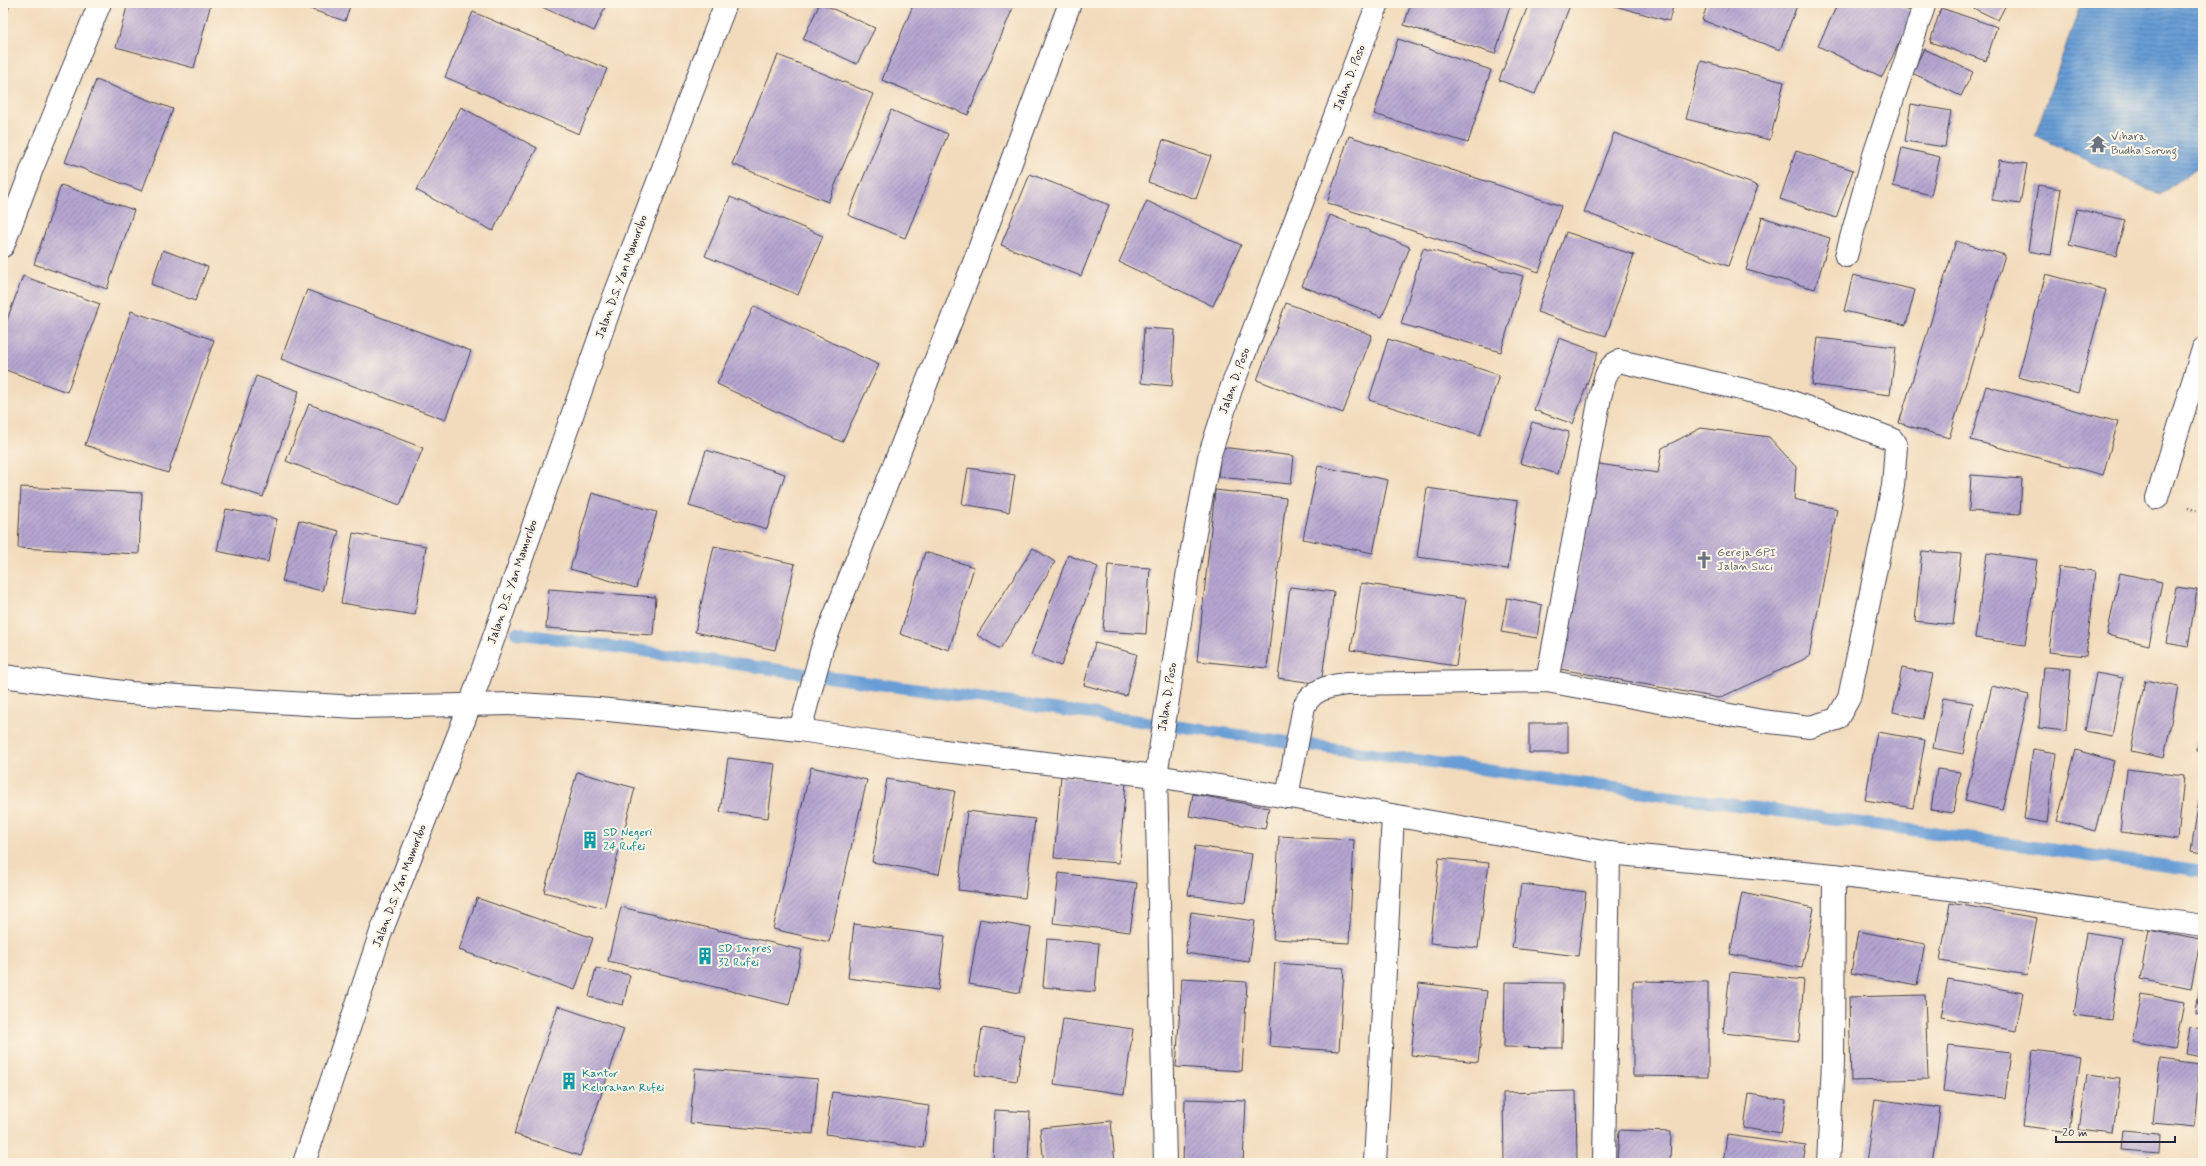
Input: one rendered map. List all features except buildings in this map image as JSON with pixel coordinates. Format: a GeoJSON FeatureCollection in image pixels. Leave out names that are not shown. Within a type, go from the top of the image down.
{"type":"FeatureCollection","features":[{"type":"Feature","properties":{"kind":"street"},"geometry":{"type":"LineString","coordinates":[[3,246],[33,166],[100,3]]}},
{"type":"Feature","properties":{"kind":"street","name":"Jalan D.S. Yan Mamoribo"},"geometry":{"type":"LineString","coordinates":[[304,1163],[381,932],[470,705],[611,305],[726,3]]}},
{"type":"Feature","properties":{"kind":"street"},"geometry":{"type":"LineString","coordinates":[[800,730],[810,700],[822,648],[972,267],[1070,3]]}},
{"type":"Feature","properties":{"kind":"street","name":"Jalan D. Poso"},"geometry":{"type":"LineString","coordinates":[[1165,1163],[1156,776],[1160,742],[1209,457],[1231,389],[1378,3]]}},
{"type":"Feature","properties":{"kind":"street"},"geometry":{"type":"LineString","coordinates":[[1846,256],[1874,155],[1925,3]]}},
{"type":"Feature","properties":{"kind":"street"},"geometry":{"type":"LineString","coordinates":[[2157,498],[2203,349]]}},
{"type":"Feature","properties":{"kind":"street"},"geometry":{"type":"LineString","coordinates":[[1287,797],[1303,721],[1304,706],[1308,699],[1328,686],[1346,684],[1547,681],[1762,721],[1810,728],[1837,719],[1849,698],[1893,486],[1896,446],[1892,439],[1784,399],[1619,361],[1613,364],[1608,371],[1600,398],[1547,681]]}},
{"type":"Feature","properties":{"kind":"street"},"geometry":{"type":"LineString","coordinates":[[3,676],[130,693],[356,707],[520,704],[599,709],[800,730],[919,748],[1156,776],[1287,797],[1609,854],[1834,875],[1975,892],[2203,926]]}},
{"type":"Feature","properties":{"kind":"street"},"geometry":{"type":"LineString","coordinates":[[1375,1163],[1393,816]]}},
{"type":"Feature","properties":{"kind":"street"},"geometry":{"type":"LineString","coordinates":[[1604,1163],[1609,854]]}},
{"type":"Feature","properties":{"kind":"street"},"geometry":{"type":"LineString","coordinates":[[1828,1163],[1833,1062],[1834,875]]}},
{"type":"Feature","properties":{"kind":"water"},"geometry":{"type":"Polygon","coordinates":[[[2081,3],[2203,3],[2203,163],[2160,195],[2035,135],[2081,3]]]}},
{"type":"Feature","properties":{"kind":"waterway"},"geometry":{"type":"LineString","coordinates":[[516,633],[2203,871]]}},
{"type":"Feature","properties":{"kind":"place","name":"Vihara Budha Sorong"},"geometry":{"type":"Point","coordinates":[2098,144]}},
{"type":"Feature","properties":{"kind":"place","name":"Gereja GPI Jalan Suci"},"geometry":{"type":"Point","coordinates":[1704,560]}},
{"type":"Feature","properties":{"kind":"place","name":"SD Negeri 24 Rufei"},"geometry":{"type":"Point","coordinates":[590,840]}},
{"type":"Feature","properties":{"kind":"place","name":"SD Inpres 32 Rufei"},"geometry":{"type":"Point","coordinates":[705,956]}},
{"type":"Feature","properties":{"kind":"place","name":"Kantor Kelurahan Rufei"},"geometry":{"type":"Point","coordinates":[569,1081]}}]}
